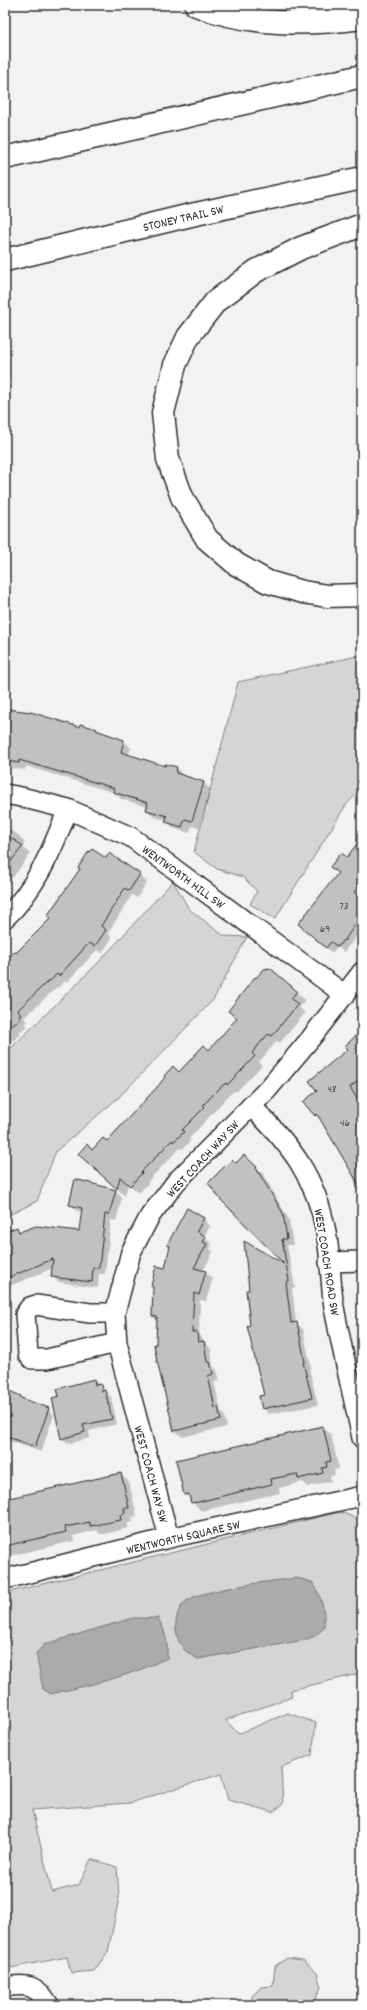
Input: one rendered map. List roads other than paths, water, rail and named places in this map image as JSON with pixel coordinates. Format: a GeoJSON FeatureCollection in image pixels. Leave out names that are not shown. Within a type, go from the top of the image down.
{"type":"FeatureCollection","features":[{"type":"Feature","properties":{"kind":"highway"},"geometry":{"type":"LineString","coordinates":[[196,5],[220,14],[272,22],[331,22],[362,18]]}},
{"type":"Feature","properties":{"kind":"highway"},"geometry":{"type":"LineString","coordinates":[[5,158],[362,76]]}},
{"type":"Feature","properties":{"kind":"highway","name":"STONEY TRAIL SW"},"geometry":{"type":"LineString","coordinates":[[5,260],[191,215],[362,178]]}},
{"type":"Feature","properties":{"kind":"highway"},"geometry":{"type":"LineString","coordinates":[[362,225],[301,248],[256,271],[216,301],[188,337],[175,365],[164,414],[168,459],[182,497],[206,539],[236,564],[268,582],[303,592],[327,596],[362,595]]}},
{"type":"Feature","properties":{"kind":"street","name":"WENTWORTH HILL SW"},"geometry":{"type":"LineString","coordinates":[[5,794],[68,809],[131,837],[345,995]]}},
{"type":"Feature","properties":{"kind":"street"},"geometry":{"type":"LineString","coordinates":[[5,918],[19,905],[46,863],[68,809]]}},
{"type":"Feature","properties":{"kind":"street","name":"WEST COACH WAY SW"},"geometry":{"type":"LineString","coordinates":[[169,1538],[117,1343],[115,1312],[131,1252],[150,1216],[176,1182],[251,1106],[311,1038],[362,972]]}},
{"type":"Feature","properties":{"kind":"street","name":"WEST COACH ROAD SW"},"geometry":{"type":"LineString","coordinates":[[251,1106],[278,1132],[294,1153],[309,1178],[319,1201],[326,1233],[334,1307],[362,1438]]}},
{"type":"Feature","properties":{"kind":"street"},"geometry":{"type":"LineString","coordinates":[[329,1262],[362,1260]]}},
{"type":"Feature","properties":{"kind":"street"},"geometry":{"type":"LineString","coordinates":[[115,1312],[90,1313],[36,1305],[30,1307],[25,1314],[28,1354],[32,1359],[42,1360],[117,1343]]}},
{"type":"Feature","properties":{"kind":"street","name":"WENTWORTH SQUARE SW"},"geometry":{"type":"LineString","coordinates":[[5,1579],[169,1538],[362,1496]]}},
{"type":"Feature","properties":{"kind":"street"},"geometry":{"type":"LineString","coordinates":[[5,1987],[23,1984],[38,1991],[49,2004]]}}]}
